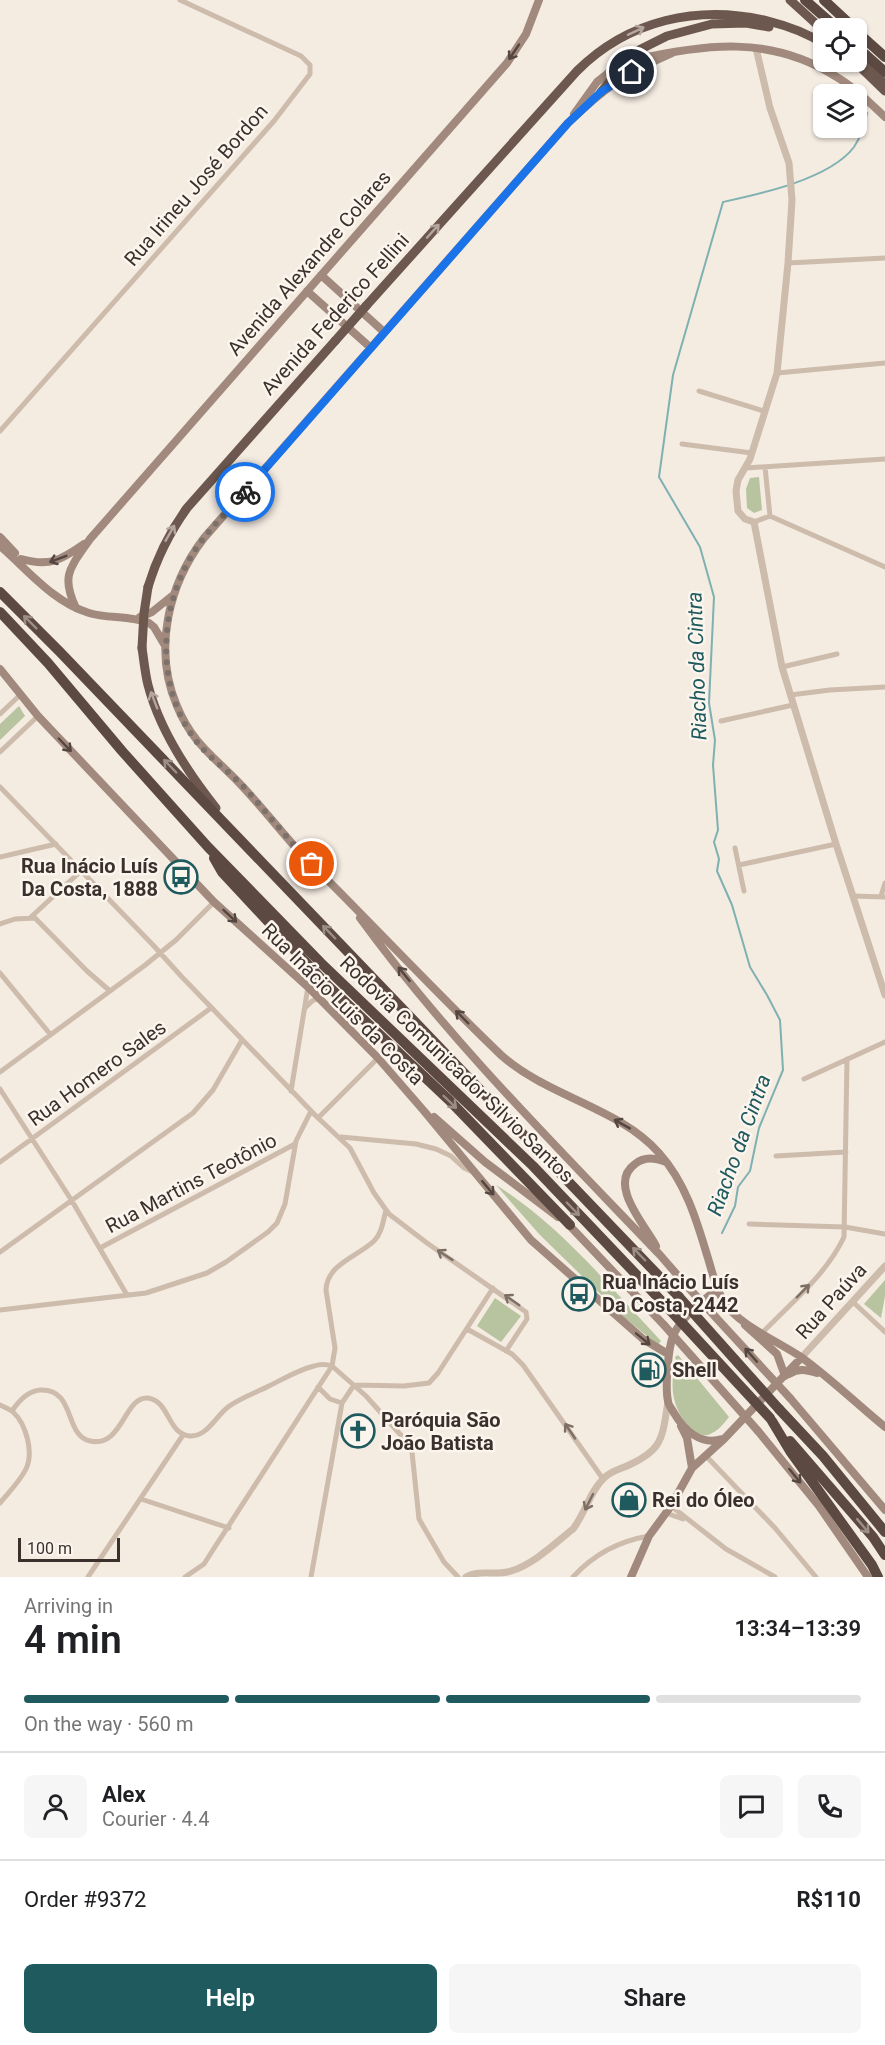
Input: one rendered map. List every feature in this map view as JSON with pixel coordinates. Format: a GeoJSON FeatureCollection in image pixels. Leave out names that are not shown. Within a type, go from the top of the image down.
{"type":"FeatureCollection","features":[{"type":"Feature","properties":{"kind":"highway"},"geometry":{"type":"LineString","coordinates":[[790,0],[813,21]]}},
{"type":"Feature","properties":{"kind":"highway"},"geometry":{"type":"LineString","coordinates":[[804,0],[820,18]]}},
{"type":"Feature","properties":{"kind":"highway"},"geometry":{"type":"LineString","coordinates":[[804,0],[825,18]]}},
{"type":"Feature","properties":{"kind":"highway"},"geometry":{"type":"LineString","coordinates":[[824,0],[843,18]]}},
{"type":"Feature","properties":{"kind":"highway","name":"Avenida Federico Fellini"},"geometry":{"type":"LineString","coordinates":[[239,839],[196,782],[165,728],[148,687],[142,648],[148,587],[157,558],[171,531],[187,508],[588,59],[615,40],[667,18],[694,14],[739,15],[780,24],[813,38]]}},
{"type":"Feature","properties":{"kind":"highway"},"geometry":{"type":"LineString","coordinates":[[601,92],[633,53],[667,36],[712,24],[746,23],[809,36]]}},
{"type":"Feature","properties":{"kind":"highway"},"geometry":{"type":"LineString","coordinates":[[867,41],[885,57]]}},
{"type":"Feature","properties":{"kind":"highway"},"geometry":{"type":"LineString","coordinates":[[867,56],[885,72]]}},
{"type":"Feature","properties":{"kind":"highway"},"geometry":{"type":"LineString","coordinates":[[867,66],[885,84]]}},
{"type":"Feature","properties":{"kind":"highway"},"geometry":{"type":"LineString","coordinates":[[866,73],[885,91]]}},
{"type":"Feature","properties":{"kind":"highway","name":"Rodovia Comunicador Silvio Santos"},"geometry":{"type":"LineString","coordinates":[[0,592],[679,1297],[823,1456],[885,1532]]}},
{"type":"Feature","properties":{"kind":"highway","name":"Rodovia Comunicador Silvio Santos"},"geometry":{"type":"LineString","coordinates":[[0,612],[48,663],[122,751],[208,847],[329,971],[533,1166],[670,1310],[853,1513],[885,1555]]}},
{"type":"Feature","properties":{"kind":"highway"},"geometry":{"type":"LineString","coordinates":[[208,847],[222,872],[326,984],[449,1100],[570,1225]]}},
{"type":"Feature","properties":{"kind":"highway"},"geometry":{"type":"LineString","coordinates":[[771,1420],[790,1451],[873,1565],[878,1577]]}},
{"type":"Feature","properties":{"kind":"main road","name":"Avenida Alexandre Colares"},"geometry":{"type":"LineString","coordinates":[[76,608],[67,582],[69,573],[90,539],[507,63],[526,34],[539,0]]}},
{"type":"Feature","properties":{"kind":"main road"},"geometry":{"type":"LineString","coordinates":[[568,123],[597,82],[612,68],[630,58],[634,60],[700,47],[732,46],[756,48],[793,56],[816,65],[858,92],[882,114]]}},
{"type":"Feature","properties":{"kind":"main road"},"geometry":{"type":"LineString","coordinates":[[672,53],[620,78],[601,92],[568,123],[204,538],[189,560],[174,595],[166,634],[166,648],[171,690],[185,724],[202,748],[242,785],[296,848],[518,1070],[639,1134],[660,1154],[680,1181],[688,1198],[697,1220],[717,1289],[728,1308],[777,1354],[785,1376]]}},
{"type":"Feature","properties":{"kind":"main road"},"geometry":{"type":"LineString","coordinates":[[321,275],[384,332]]}},
{"type":"Feature","properties":{"kind":"main road"},"geometry":{"type":"LineString","coordinates":[[307,291],[371,348]]}},
{"type":"Feature","properties":{"kind":"main road"},"geometry":{"type":"LineString","coordinates":[[0,537],[63,600]]}},
{"type":"Feature","properties":{"kind":"main road","name":"Avenida Alexandre Colares"},"geometry":{"type":"LineString","coordinates":[[21,559],[45,564],[56,561],[90,539]]}},
{"type":"Feature","properties":{"kind":"main road"},"geometry":{"type":"LineString","coordinates":[[0,546],[51,592],[76,608],[99,615],[142,620],[154,627],[166,648]]}},
{"type":"Feature","properties":{"kind":"main road"},"geometry":{"type":"LineString","coordinates":[[132,619],[152,612],[174,595]]}},
{"type":"Feature","properties":{"kind":"main road","name":"Rua Inácio Luis da Costa"},"geometry":{"type":"LineString","coordinates":[[0,669],[38,716],[214,902],[308,987],[378,1058],[531,1240],[643,1339],[668,1354]]}},
{"type":"Feature","properties":{"kind":"main road"},"geometry":{"type":"LineString","coordinates":[[343,895],[385,951],[482,1067],[660,1255],[790,1398],[885,1510]]}},
{"type":"Feature","properties":{"kind":"main road"},"geometry":{"type":"LineString","coordinates":[[424,1111],[437,1119],[485,1162],[546,1210],[570,1225],[664,1325],[758,1431],[819,1506],[868,1577]]}},
{"type":"Feature","properties":{"kind":"main road"},"geometry":{"type":"LineString","coordinates":[[660,1255],[626,1197],[624,1184],[627,1172],[638,1161],[652,1158],[666,1162]]}},
{"type":"Feature","properties":{"kind":"main road"},"geometry":{"type":"LineString","coordinates":[[692,1468],[687,1438],[668,1402],[668,1354],[673,1335],[678,1328],[695,1308],[717,1289]]}},
{"type":"Feature","properties":{"kind":"main road"},"geometry":{"type":"LineString","coordinates":[[740,1320],[763,1332],[801,1358],[885,1427]]}},
{"type":"Feature","properties":{"kind":"main road"},"geometry":{"type":"LineString","coordinates":[[631,1577],[649,1536],[692,1468],[801,1358]]}},
{"type":"Feature","properties":{"kind":"main road"},"geometry":{"type":"LineString","coordinates":[[785,1376],[797,1370],[821,1374]]}},
{"type":"Feature","properties":{"kind":"main road"},"geometry":{"type":"LineString","coordinates":[[681,1425],[696,1437],[709,1441],[724,1438]]}},
{"type":"Feature","properties":{"kind":"street","name":"Rua Irineu José Bordon"},"geometry":{"type":"LineString","coordinates":[[0,431],[274,121],[310,74],[310,65],[301,56],[180,0]]}},
{"type":"Feature","properties":{"kind":"street"},"geometry":{"type":"LineString","coordinates":[[756,48],[770,108],[789,163],[792,200],[777,373],[752,453],[738,480],[736,491],[738,511],[745,519],[754,522],[770,516],[885,567]]}},
{"type":"Feature","properties":{"kind":"street"},"geometry":{"type":"LineString","coordinates":[[788,263],[885,258]]}},
{"type":"Feature","properties":{"kind":"street"},"geometry":{"type":"LineString","coordinates":[[777,373],[885,363]]}},
{"type":"Feature","properties":{"kind":"street"},"geometry":{"type":"LineString","coordinates":[[699,392],[765,411]]}},
{"type":"Feature","properties":{"kind":"street"},"geometry":{"type":"LineString","coordinates":[[682,444],[752,453]]}},
{"type":"Feature","properties":{"kind":"street"},"geometry":{"type":"LineString","coordinates":[[746,468],[885,459]]}},
{"type":"Feature","properties":{"kind":"street"},"geometry":{"type":"LineString","coordinates":[[765,467],[770,516]]}},
{"type":"Feature","properties":{"kind":"street"},"geometry":{"type":"LineString","coordinates":[[754,522],[782,667],[836,844],[882,977],[885,996]]}},
{"type":"Feature","properties":{"kind":"street"},"geometry":{"type":"LineString","coordinates":[[782,667],[837,654]]}},
{"type":"Feature","properties":{"kind":"street"},"geometry":{"type":"LineString","coordinates":[[790,695],[885,687]]}},
{"type":"Feature","properties":{"kind":"street"},"geometry":{"type":"LineString","coordinates":[[0,714],[20,695]]}},
{"type":"Feature","properties":{"kind":"street"},"geometry":{"type":"LineString","coordinates":[[721,721],[793,705]]}},
{"type":"Feature","properties":{"kind":"street"},"geometry":{"type":"LineString","coordinates":[[0,752],[38,716]]}},
{"type":"Feature","properties":{"kind":"street"},"geometry":{"type":"LineString","coordinates":[[0,787],[291,1091],[353,1152],[374,1193],[386,1210],[420,1238],[524,1309],[528,1315],[527,1319],[506,1351]]}},
{"type":"Feature","properties":{"kind":"street"},"geometry":{"type":"LineString","coordinates":[[0,857],[56,844]]}},
{"type":"Feature","properties":{"kind":"street"},"geometry":{"type":"LineString","coordinates":[[739,865],[836,844]]}},
{"type":"Feature","properties":{"kind":"street"},"geometry":{"type":"LineString","coordinates":[[735,848],[744,891]]}},
{"type":"Feature","properties":{"kind":"street"},"geometry":{"type":"LineString","coordinates":[[0,924],[31,917],[81,870]]}},
{"type":"Feature","properties":{"kind":"street"},"geometry":{"type":"LineString","coordinates":[[853,896],[883,896],[885,883]]}},
{"type":"Feature","properties":{"kind":"street"},"geometry":{"type":"LineString","coordinates":[[0,1072],[176,940],[214,902]]}},
{"type":"Feature","properties":{"kind":"street"},"geometry":{"type":"LineString","coordinates":[[31,917],[35,918],[110,991]]}},
{"type":"Feature","properties":{"kind":"street"},"geometry":{"type":"LineString","coordinates":[[0,973],[50,1034]]}},
{"type":"Feature","properties":{"kind":"street"},"geometry":{"type":"LineString","coordinates":[[291,1091],[308,987]]}},
{"type":"Feature","properties":{"kind":"street"},"geometry":{"type":"LineString","coordinates":[[304,1010],[312,1001],[319,998]]}},
{"type":"Feature","properties":{"kind":"street","name":"Rua Homero Sales"},"geometry":{"type":"LineString","coordinates":[[0,1162],[211,1008]]}},
{"type":"Feature","properties":{"kind":"street"},"geometry":{"type":"LineString","coordinates":[[0,1252],[194,1113],[213,1090],[242,1040]]}},
{"type":"Feature","properties":{"kind":"street"},"geometry":{"type":"LineString","coordinates":[[804,1079],[885,1042]]}},
{"type":"Feature","properties":{"kind":"street"},"geometry":{"type":"LineString","coordinates":[[318,1118],[378,1058]]}},
{"type":"Feature","properties":{"kind":"street"},"geometry":{"type":"LineString","coordinates":[[763,1332],[830,1262],[844,1237],[847,1059]]}},
{"type":"Feature","properties":{"kind":"street"},"geometry":{"type":"LineString","coordinates":[[0,1089],[72,1201],[127,1295]]}},
{"type":"Feature","properties":{"kind":"street"},"geometry":{"type":"LineString","coordinates":[[0,1310],[127,1295],[164,1288],[207,1273],[274,1227],[285,1204],[295,1144],[311,1111]]}},
{"type":"Feature","properties":{"kind":"street"},"geometry":{"type":"LineString","coordinates":[[339,1137],[416,1144],[436,1149],[475,1173]]}},
{"type":"Feature","properties":{"kind":"street"},"geometry":{"type":"LineString","coordinates":[[436,1149],[450,1142]]}},
{"type":"Feature","properties":{"kind":"street","name":"Rua Martins Teotônio"},"geometry":{"type":"LineString","coordinates":[[100,1248],[295,1144]]}},
{"type":"Feature","properties":{"kind":"street"},"geometry":{"type":"LineString","coordinates":[[776,1156],[846,1152]]}},
{"type":"Feature","properties":{"kind":"street"},"geometry":{"type":"LineString","coordinates":[[185,1577],[204,1564],[332,1366],[335,1348],[326,1280],[344,1262],[374,1240],[381,1229],[386,1210]]}},
{"type":"Feature","properties":{"kind":"street"},"geometry":{"type":"LineString","coordinates":[[749,1224],[845,1227],[885,1234]]}},
{"type":"Feature","properties":{"kind":"street","name":"Rua Paúva"},"geometry":{"type":"LineString","coordinates":[[801,1358],[885,1266]]}},
{"type":"Feature","properties":{"kind":"street"},"geometry":{"type":"LineString","coordinates":[[354,1385],[427,1384],[438,1372],[493,1288]]}},
{"type":"Feature","properties":{"kind":"street"},"geometry":{"type":"LineString","coordinates":[[853,1302],[885,1332]]}},
{"type":"Feature","properties":{"kind":"street"},"geometry":{"type":"LineString","coordinates":[[467,1329],[506,1351],[523,1365],[603,1479]]}},
{"type":"Feature","properties":{"kind":"street"},"geometry":{"type":"LineString","coordinates":[[12,1411],[26,1396],[37,1390],[48,1390],[62,1399],[79,1434],[86,1440],[100,1442],[114,1433],[135,1404],[141,1399],[148,1398],[163,1407],[172,1423],[183,1435],[198,1436],[220,1413],[235,1403],[301,1370],[316,1365],[332,1366],[392,1423],[409,1445],[412,1452],[419,1519],[444,1562],[458,1577]]}},
{"type":"Feature","properties":{"kind":"street"},"geometry":{"type":"LineString","coordinates":[[311,1577],[342,1402],[354,1385]]}},
{"type":"Feature","properties":{"kind":"street"},"geometry":{"type":"LineString","coordinates":[[318,1387],[330,1399],[342,1402]]}},
{"type":"Feature","properties":{"kind":"street"},"geometry":{"type":"LineString","coordinates":[[466,1577],[474,1573],[510,1572],[522,1567],[553,1545],[578,1522],[603,1479],[655,1450],[661,1438],[668,1402]]}},
{"type":"Feature","properties":{"kind":"street"},"geometry":{"type":"LineString","coordinates":[[0,1405],[12,1411],[24,1431],[29,1447],[28,1466],[0,1503]]}},
{"type":"Feature","properties":{"kind":"street"},"geometry":{"type":"LineString","coordinates":[[88,1577],[183,1435]]}},
{"type":"Feature","properties":{"kind":"street"},"geometry":{"type":"LineString","coordinates":[[706,1456],[775,1528],[814,1576]]}},
{"type":"Feature","properties":{"kind":"street"},"geometry":{"type":"LineString","coordinates":[[141,1498],[229,1528]]}},
{"type":"Feature","properties":{"kind":"street"},"geometry":{"type":"LineString","coordinates":[[668,1509],[688,1520],[726,1548],[775,1577]]}},
{"type":"Feature","properties":{"kind":"street"},"geometry":{"type":"LineString","coordinates":[[573,1577],[602,1552],[628,1540],[649,1536]]}},
{"type":"Feature","properties":{"kind":"green space"},"geometry":{"type":"Polygon","coordinates":[[[759,477],[762,510],[754,513],[747,508],[746,489],[750,478],[759,477]]]}},
{"type":"Feature","properties":{"kind":"green space"},"geometry":{"type":"Polygon","coordinates":[[[19,706],[25,716],[0,740],[0,724],[19,706]]]}},
{"type":"Feature","properties":{"kind":"green space"},"geometry":{"type":"Polygon","coordinates":[[[496,1185],[563,1237],[661,1341],[658,1345],[625,1318],[540,1235],[496,1185]]]}},
{"type":"Feature","properties":{"kind":"green space"},"geometry":{"type":"Polygon","coordinates":[[[885,1280],[885,1296],[881,1318],[864,1304],[885,1280]]]}},
{"type":"Feature","properties":{"kind":"green space"},"geometry":{"type":"Polygon","coordinates":[[[495,1298],[521,1316],[501,1342],[477,1326],[495,1298]]]}},
{"type":"Feature","properties":{"kind":"green space"},"geometry":{"type":"Polygon","coordinates":[[[678,1355],[729,1417],[715,1432],[699,1434],[688,1425],[677,1409],[673,1381],[677,1363],[675,1357],[678,1355]]]}},
{"type":"Feature","properties":{"kind":"waterway","name":"Riacho da Cintra"},"geometry":{"type":"LineString","coordinates":[[722,1233],[735,1206],[738,1187],[750,1171],[759,1128],[783,1070],[780,1020],[750,967],[732,905],[717,871],[719,859],[714,842],[718,830],[713,765],[715,740],[709,703],[714,597],[700,547],[659,477],[673,375],[723,202],[793,184],[829,168],[854,147],[858,138]]}},
{"type":"Feature","properties":{"kind":"way so far"},"geometry":{"type":"LineString","coordinates":[[245,492],[204,538],[178,580],[166,634],[166,656],[171,690],[185,724],[202,748],[242,785],[312,864]]}},
{"type":"Feature","properties":{"kind":"place","name":"Rua Inácio Luís Da Costa, 1888"},"geometry":{"type":"Point","coordinates":[181,877]}},
{"type":"Feature","properties":{"kind":"place","name":"Rua Inácio Luís Da Costa, 2442"},"geometry":{"type":"Point","coordinates":[579,1294]}},
{"type":"Feature","properties":{"kind":"place","name":"Shell"},"geometry":{"type":"Point","coordinates":[649,1370]}},
{"type":"Feature","properties":{"kind":"place","name":"Paróquia São João Batista"},"geometry":{"type":"Point","coordinates":[358,1431]}},
{"type":"Feature","properties":{"kind":"place","name":"Rei do Óleo"},"geometry":{"type":"Point","coordinates":[629,1500]}},
{"type":"Feature","properties":{"kind":"route"},"geometry":{"type":"LineString","coordinates":[[245,492],[568,123],[601,92],[632,72]]}}]}
